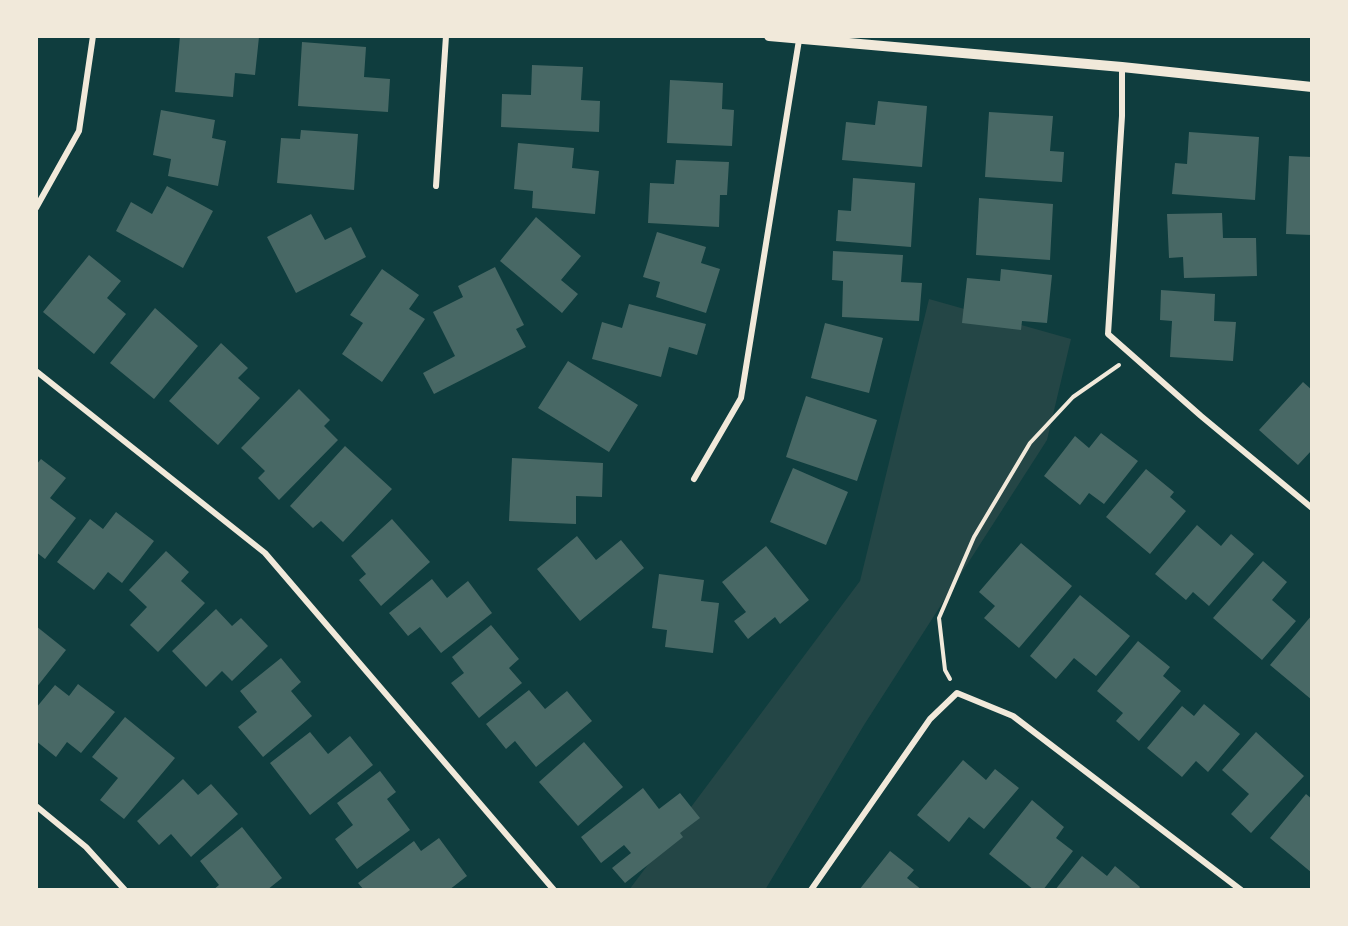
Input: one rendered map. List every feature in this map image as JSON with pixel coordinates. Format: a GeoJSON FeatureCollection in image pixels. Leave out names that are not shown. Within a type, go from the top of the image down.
{"type":"FeatureCollection","features":[{"type":"Feature","properties":{"kind":"street"},"geometry":{"type":"LineString","coordinates":[[36,208],[80,131],[93,36]]}},
{"type":"Feature","properties":{"kind":"street"},"geometry":{"type":"LineString","coordinates":[[436,186],[446,36]]}},
{"type":"Feature","properties":{"kind":"street"},"geometry":{"type":"LineString","coordinates":[[769,36],[1312,87]]}},
{"type":"Feature","properties":{"kind":"street"},"geometry":{"type":"LineString","coordinates":[[694,479],[741,398],[799,40]]}},
{"type":"Feature","properties":{"kind":"street"},"geometry":{"type":"LineString","coordinates":[[1122,68],[1122,116],[1107,334],[1312,508]]}},
{"type":"Feature","properties":{"kind":"street"},"geometry":{"type":"LineString","coordinates":[[36,371],[265,554],[555,890]]}},
{"type":"Feature","properties":{"kind":"street"},"geometry":{"type":"LineString","coordinates":[[811,890],[930,719],[957,693],[1013,716],[1241,890]]}},
{"type":"Feature","properties":{"kind":"street"},"geometry":{"type":"LineString","coordinates":[[36,806],[86,847],[125,890]]}},
{"type":"Feature","properties":{"kind":"path"},"geometry":{"type":"LineString","coordinates":[[957,693],[945,670],[939,618],[975,537],[1030,443],[1073,397],[1133,356]]}},
{"type":"Feature","properties":{"kind":"shaded area"},"geometry":{"type":"Polygon","coordinates":[[[929,299],[1071,339],[1047,440],[864,725],[765,890],[629,890],[860,581],[929,299]]]}},
{"type":"Feature","properties":{"kind":"building"},"geometry":{"type":"Polygon","coordinates":[[[180,36],[259,37],[255,75],[235,73],[233,97],[175,92],[180,36]]]}},
{"type":"Feature","properties":{"kind":"building"},"geometry":{"type":"Polygon","coordinates":[[[302,42],[366,47],[364,77],[390,79],[388,112],[298,106],[302,42]]]}},
{"type":"Feature","properties":{"kind":"building"},"geometry":{"type":"Polygon","coordinates":[[[532,65],[583,67],[581,100],[600,101],[599,132],[501,127],[502,94],[531,95],[532,65]]]}},
{"type":"Feature","properties":{"kind":"building"},"geometry":{"type":"Polygon","coordinates":[[[670,80],[723,83],[722,109],[734,110],[732,146],[667,143],[670,80]]]}},
{"type":"Feature","properties":{"kind":"building"},"geometry":{"type":"Polygon","coordinates":[[[878,101],[927,106],[922,167],[842,160],[846,122],[875,125],[878,101]]]}},
{"type":"Feature","properties":{"kind":"building"},"geometry":{"type":"Polygon","coordinates":[[[161,110],[215,120],[212,138],[226,141],[218,186],[168,176],[171,159],[153,155],[161,110]]]}},
{"type":"Feature","properties":{"kind":"building"},"geometry":{"type":"Polygon","coordinates":[[[989,112],[1053,116],[1050,151],[1064,152],[1062,182],[985,177],[989,112]]]}},
{"type":"Feature","properties":{"kind":"building"},"geometry":{"type":"Polygon","coordinates":[[[301,130],[358,134],[354,190],[277,183],[281,138],[300,139],[301,130]]]}},
{"type":"Feature","properties":{"kind":"building"},"geometry":{"type":"Polygon","coordinates":[[[1189,132],[1259,137],[1255,200],[1172,194],[1175,163],[1187,164],[1189,132]]]}},
{"type":"Feature","properties":{"kind":"building"},"geometry":{"type":"Polygon","coordinates":[[[518,143],[574,148],[572,168],[599,171],[595,214],[532,208],[533,191],[514,189],[518,143]]]}},
{"type":"Feature","properties":{"kind":"building"},"geometry":{"type":"Polygon","coordinates":[[[1289,156],[1312,157],[1312,235],[1286,234],[1289,156]]]}},
{"type":"Feature","properties":{"kind":"building"},"geometry":{"type":"Polygon","coordinates":[[[676,160],[729,162],[727,195],[720,195],[719,227],[648,223],[650,183],[674,184],[676,160]]]}},
{"type":"Feature","properties":{"kind":"building"},"geometry":{"type":"Polygon","coordinates":[[[853,178],[915,183],[911,247],[836,241],[838,210],[851,211],[853,178]]]}},
{"type":"Feature","properties":{"kind":"building"},"geometry":{"type":"Polygon","coordinates":[[[167,186],[213,211],[183,268],[116,231],[131,202],[152,214],[167,186]]]}},
{"type":"Feature","properties":{"kind":"building"},"geometry":{"type":"Polygon","coordinates":[[[979,198],[1053,204],[1050,260],[976,255],[979,198]]]}},
{"type":"Feature","properties":{"kind":"building"},"geometry":{"type":"Polygon","coordinates":[[[1222,213],[1223,238],[1256,238],[1257,276],[1184,278],[1183,257],[1169,258],[1167,214],[1222,213]]]}},
{"type":"Feature","properties":{"kind":"building"},"geometry":{"type":"Polygon","coordinates":[[[311,214],[325,240],[351,227],[366,257],[296,293],[267,237],[311,214]]]}},
{"type":"Feature","properties":{"kind":"building"},"geometry":{"type":"Polygon","coordinates":[[[536,217],[581,256],[561,280],[578,294],[562,313],[500,261],[536,217]]]}},
{"type":"Feature","properties":{"kind":"building"},"geometry":{"type":"Polygon","coordinates":[[[657,232],[706,247],[701,263],[720,269],[706,313],[656,297],[660,282],[643,277],[657,232]]]}},
{"type":"Feature","properties":{"kind":"building"},"geometry":{"type":"Polygon","coordinates":[[[833,251],[903,255],[901,282],[922,283],[919,321],[842,317],[843,281],[832,280],[833,251]]]}},
{"type":"Feature","properties":{"kind":"building"},"geometry":{"type":"Polygon","coordinates":[[[89,255],[121,281],[107,298],[126,314],[94,354],[43,312],[89,255]]]}},
{"type":"Feature","properties":{"kind":"building"},"geometry":{"type":"Polygon","coordinates":[[[495,267],[524,325],[516,329],[526,347],[434,394],[423,373],[455,356],[433,312],[463,297],[458,286],[495,267]]]}},
{"type":"Feature","properties":{"kind":"building"},"geometry":{"type":"Polygon","coordinates":[[[382,269],[419,295],[409,309],[425,319],[382,382],[342,354],[363,323],[350,315],[382,269]]]}},
{"type":"Feature","properties":{"kind":"building"},"geometry":{"type":"Polygon","coordinates":[[[1001,269],[1052,275],[1047,323],[1022,321],[1021,330],[962,323],[967,278],[1000,281],[1001,269]]]}},
{"type":"Feature","properties":{"kind":"building"},"geometry":{"type":"Polygon","coordinates":[[[1161,290],[1215,294],[1214,321],[1236,322],[1233,361],[1170,357],[1172,321],[1160,320],[1161,290]]]}},
{"type":"Feature","properties":{"kind":"building"},"geometry":{"type":"Polygon","coordinates":[[[629,304],[706,324],[697,355],[669,347],[661,377],[592,359],[602,322],[622,328],[629,304]]]}},
{"type":"Feature","properties":{"kind":"building"},"geometry":{"type":"Polygon","coordinates":[[[155,308],[198,346],[154,399],[110,363],[155,308]]]}},
{"type":"Feature","properties":{"kind":"building"},"geometry":{"type":"Polygon","coordinates":[[[825,323],[883,338],[869,393],[811,378],[825,323]]]}},
{"type":"Feature","properties":{"kind":"building"},"geometry":{"type":"Polygon","coordinates":[[[221,343],[248,368],[238,378],[260,398],[218,445],[169,401],[221,343]]]}},
{"type":"Feature","properties":{"kind":"building"},"geometry":{"type":"Polygon","coordinates":[[[568,361],[638,405],[609,452],[538,408],[568,361]]]}},
{"type":"Feature","properties":{"kind":"building"},"geometry":{"type":"Polygon","coordinates":[[[1303,382],[1312,390],[1312,450],[1298,465],[1259,430],[1303,382]]]}},
{"type":"Feature","properties":{"kind":"building"},"geometry":{"type":"Polygon","coordinates":[[[299,389],[330,420],[324,426],[338,440],[279,500],[258,478],[265,471],[241,448],[299,389]]]}},
{"type":"Feature","properties":{"kind":"building"},"geometry":{"type":"Polygon","coordinates":[[[806,396],[877,420],[857,481],[786,457],[806,396]]]}},
{"type":"Feature","properties":{"kind":"building"},"geometry":{"type":"Polygon","coordinates":[[[1101,433],[1138,461],[1104,504],[1089,493],[1080,505],[1044,476],[1075,436],[1089,448],[1101,433]]]}},
{"type":"Feature","properties":{"kind":"building"},"geometry":{"type":"Polygon","coordinates":[[[345,446],[392,489],[343,542],[321,521],[313,528],[290,506],[345,446]]]}},
{"type":"Feature","properties":{"kind":"building"},"geometry":{"type":"Polygon","coordinates":[[[512,458],[603,463],[602,497],[576,496],[576,524],[509,521],[512,458]]]}},
{"type":"Feature","properties":{"kind":"building"},"geometry":{"type":"Polygon","coordinates":[[[41,459],[66,478],[50,498],[76,518],[45,559],[36,552],[36,465],[41,459]]]}},
{"type":"Feature","properties":{"kind":"building"},"geometry":{"type":"Polygon","coordinates":[[[793,468],[848,492],[826,545],[770,522],[793,468]]]}},
{"type":"Feature","properties":{"kind":"building"},"geometry":{"type":"Polygon","coordinates":[[[1146,469],[1174,492],[1170,497],[1186,511],[1150,554],[1106,517],[1146,469]]]}},
{"type":"Feature","properties":{"kind":"building"},"geometry":{"type":"Polygon","coordinates":[[[116,512],[154,541],[122,583],[108,572],[94,590],[57,562],[90,519],[103,529],[116,512]]]}},
{"type":"Feature","properties":{"kind":"building"},"geometry":{"type":"Polygon","coordinates":[[[392,519],[430,562],[381,606],[359,580],[366,574],[351,556],[392,519]]]}},
{"type":"Feature","properties":{"kind":"building"},"geometry":{"type":"Polygon","coordinates":[[[1197,525],[1221,546],[1231,534],[1254,554],[1209,606],[1193,592],[1186,600],[1155,574],[1197,525]]]}},
{"type":"Feature","properties":{"kind":"building"},"geometry":{"type":"Polygon","coordinates":[[[577,536],[596,560],[621,540],[644,568],[580,621],[537,569],[577,536]]]}},
{"type":"Feature","properties":{"kind":"building"},"geometry":{"type":"Polygon","coordinates":[[[1021,543],[1072,586],[1019,648],[984,618],[995,606],[979,592],[1021,543]]]}},
{"type":"Feature","properties":{"kind":"building"},"geometry":{"type":"Polygon","coordinates":[[[766,546],[809,600],[780,624],[775,617],[748,639],[734,621],[746,612],[722,582],[766,546]]]}},
{"type":"Feature","properties":{"kind":"building"},"geometry":{"type":"Polygon","coordinates":[[[166,551],[189,572],[181,581],[205,603],[158,652],[130,625],[147,607],[129,590],[166,551]]]}},
{"type":"Feature","properties":{"kind":"building"},"geometry":{"type":"Polygon","coordinates":[[[1263,561],[1287,582],[1272,600],[1296,621],[1262,660],[1213,618],[1263,561]]]}},
{"type":"Feature","properties":{"kind":"building"},"geometry":{"type":"Polygon","coordinates":[[[659,574],[704,580],[701,601],[719,603],[713,653],[665,647],[667,630],[652,628],[659,574]]]}},
{"type":"Feature","properties":{"kind":"building"},"geometry":{"type":"Polygon","coordinates":[[[432,579],[447,598],[468,581],[492,613],[441,653],[420,627],[408,636],[389,613],[432,579]]]}},
{"type":"Feature","properties":{"kind":"building"},"geometry":{"type":"Polygon","coordinates":[[[1080,595],[1130,636],[1096,676],[1074,658],[1056,679],[1030,656],[1080,595]]]}},
{"type":"Feature","properties":{"kind":"building"},"geometry":{"type":"Polygon","coordinates":[[[216,609],[232,626],[241,618],[268,646],[232,681],[222,671],[206,687],[172,651],[216,609]]]}},
{"type":"Feature","properties":{"kind":"building"},"geometry":{"type":"Polygon","coordinates":[[[1312,615],[1312,700],[1270,665],[1312,615]]]}},
{"type":"Feature","properties":{"kind":"building"},"geometry":{"type":"Polygon","coordinates":[[[491,625],[519,659],[509,668],[522,683],[479,718],[451,683],[464,673],[452,657],[491,625]]]}},
{"type":"Feature","properties":{"kind":"building"},"geometry":{"type":"Polygon","coordinates":[[[36,626],[66,650],[36,688],[36,626]]]}},
{"type":"Feature","properties":{"kind":"building"},"geometry":{"type":"Polygon","coordinates":[[[1138,641],[1170,667],[1163,676],[1181,691],[1139,741],[1116,721],[1123,713],[1097,691],[1138,641]]]}},
{"type":"Feature","properties":{"kind":"building"},"geometry":{"type":"Polygon","coordinates":[[[281,658],[301,682],[291,691],[312,716],[263,757],[238,727],[257,712],[240,691],[281,658]]]}},
{"type":"Feature","properties":{"kind":"building"},"geometry":{"type":"Polygon","coordinates":[[[78,684],[115,712],[81,753],[67,742],[56,757],[36,741],[36,708],[55,685],[69,696],[78,684]]]}},
{"type":"Feature","properties":{"kind":"building"},"geometry":{"type":"Polygon","coordinates":[[[529,690],[545,709],[567,691],[592,721],[536,767],[515,741],[506,749],[486,724],[529,690]]]}},
{"type":"Feature","properties":{"kind":"building"},"geometry":{"type":"Polygon","coordinates":[[[1204,704],[1240,734],[1208,772],[1196,761],[1182,777],[1147,748],[1182,706],[1194,716],[1204,704]]]}},
{"type":"Feature","properties":{"kind":"building"},"geometry":{"type":"Polygon","coordinates":[[[125,717],[175,758],[124,819],[100,800],[118,778],[92,757],[125,717]]]}},
{"type":"Feature","properties":{"kind":"building"},"geometry":{"type":"Polygon","coordinates":[[[310,732],[328,754],[350,736],[373,765],[310,815],[270,763],[310,732]]]}},
{"type":"Feature","properties":{"kind":"building"},"geometry":{"type":"Polygon","coordinates":[[[1256,732],[1304,776],[1251,833],[1231,814],[1249,794],[1222,770],[1256,732]]]}},
{"type":"Feature","properties":{"kind":"building"},"geometry":{"type":"Polygon","coordinates":[[[584,742],[623,787],[578,826],[539,782],[584,742]]]}},
{"type":"Feature","properties":{"kind":"building"},"geometry":{"type":"Polygon","coordinates":[[[963,760],[986,780],[995,769],[1019,788],[984,829],[969,817],[949,842],[917,815],[963,760]]]}},
{"type":"Feature","properties":{"kind":"building"},"geometry":{"type":"Polygon","coordinates":[[[380,771],[396,792],[387,799],[410,830],[357,869],[335,839],[353,825],[337,803],[380,771]]]}},
{"type":"Feature","properties":{"kind":"building"},"geometry":{"type":"Polygon","coordinates":[[[183,779],[198,795],[211,784],[238,814],[191,857],[171,834],[159,845],[137,821],[183,779]]]}},
{"type":"Feature","properties":{"kind":"building"},"geometry":{"type":"Polygon","coordinates":[[[643,788],[659,809],[680,793],[700,818],[680,833],[683,837],[625,883],[612,868],[631,853],[624,845],[601,863],[581,837],[643,788]]]}},
{"type":"Feature","properties":{"kind":"building"},"geometry":{"type":"Polygon","coordinates":[[[1306,794],[1312,799],[1312,873],[1270,838],[1306,794]]]}},
{"type":"Feature","properties":{"kind":"building"},"geometry":{"type":"Polygon","coordinates":[[[1032,800],[1064,827],[1056,838],[1073,851],[1043,890],[1034,890],[989,854],[1032,800]]]}},
{"type":"Feature","properties":{"kind":"building"},"geometry":{"type":"Polygon","coordinates":[[[242,827],[282,878],[267,890],[213,890],[219,885],[200,861],[242,827]]]}},
{"type":"Feature","properties":{"kind":"building"},"geometry":{"type":"Polygon","coordinates":[[[439,838],[467,876],[449,890],[364,890],[358,883],[414,841],[421,851],[439,838]]]}},
{"type":"Feature","properties":{"kind":"building"},"geometry":{"type":"Polygon","coordinates":[[[890,851],[914,870],[907,878],[922,890],[859,890],[890,851]]]}},
{"type":"Feature","properties":{"kind":"building"},"geometry":{"type":"Polygon","coordinates":[[[1082,856],[1107,876],[1115,866],[1140,887],[1138,890],[1055,890],[1082,856]]]}}]}
